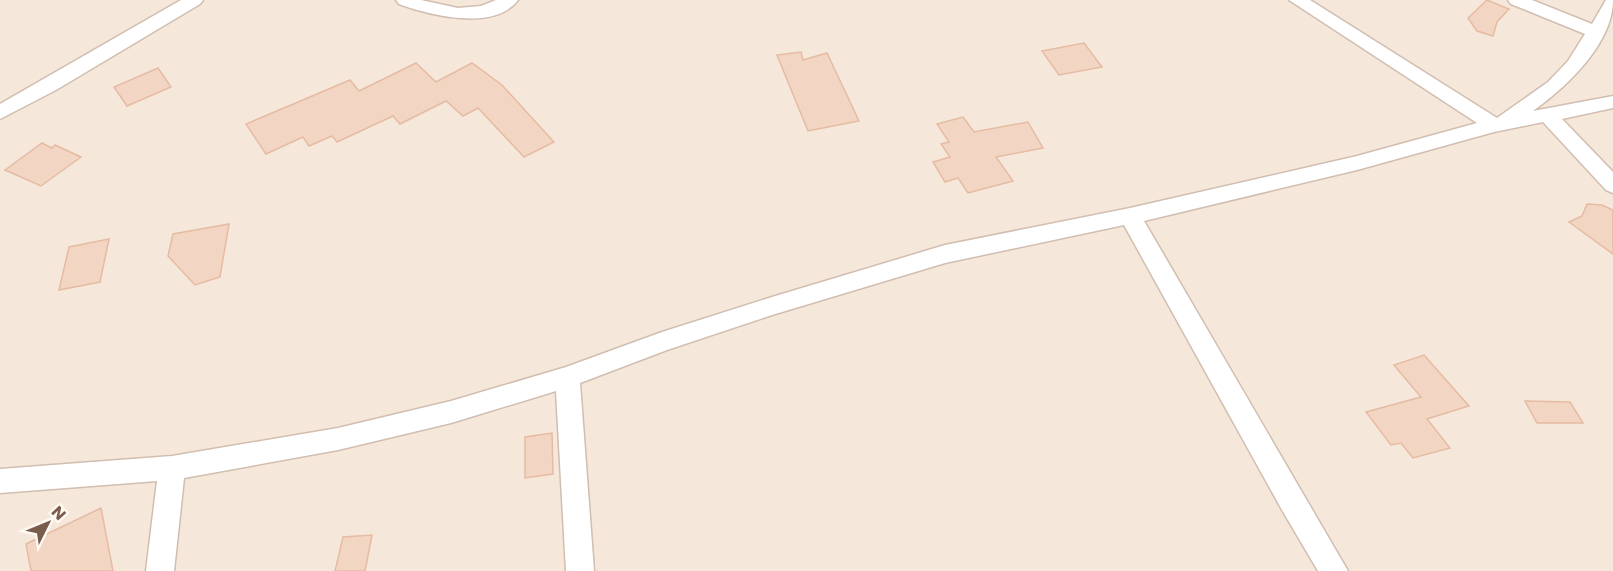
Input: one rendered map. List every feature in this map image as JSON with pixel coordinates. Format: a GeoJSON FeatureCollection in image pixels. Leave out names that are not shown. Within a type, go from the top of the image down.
{"type":"FeatureCollection","features":[{"type":"Feature","properties":{"kind":"street"},"geometry":{"type":"LineString","coordinates":[[0,112],[64,78],[126,38],[194,0]]}},
{"type":"Feature","properties":{"kind":"street"},"geometry":{"type":"LineString","coordinates":[[405,0],[423,7],[456,14],[489,10],[509,0]]}},
{"type":"Feature","properties":{"kind":"street"},"geometry":{"type":"LineString","coordinates":[[1298,0],[1498,124]]}},
{"type":"Feature","properties":{"kind":"street"},"geometry":{"type":"LineString","coordinates":[[1517,0],[1596,32]]}},
{"type":"Feature","properties":{"kind":"street"},"geometry":{"type":"LineString","coordinates":[[1498,124],[1555,86],[1575,65],[1613,3]]}},
{"type":"Feature","properties":{"kind":"street"},"geometry":{"type":"LineString","coordinates":[[0,481],[172,468],[338,439],[451,412],[567,377],[750,313],[945,254],[1130,216],[1357,164],[1498,124],[1613,102]]}},
{"type":"Feature","properties":{"kind":"street"},"geometry":{"type":"LineString","coordinates":[[1546,114],[1613,185]]}},
{"type":"Feature","properties":{"kind":"street"},"geometry":{"type":"LineString","coordinates":[[1130,216],[1291,501],[1334,571]]}},
{"type":"Feature","properties":{"kind":"street"},"geometry":{"type":"LineString","coordinates":[[567,377],[580,571]]}},
{"type":"Feature","properties":{"kind":"street"},"geometry":{"type":"LineString","coordinates":[[160,571],[172,468]]}},
{"type":"Feature","properties":{"kind":"shaded area"},"geometry":{"type":"Polygon","coordinates":[[[0,0],[1613,0],[1613,571],[0,571],[0,0]]]}},
{"type":"Feature","properties":{"kind":"building"},"geometry":{"type":"Polygon","coordinates":[[[1487,0],[1509,9],[1497,22],[1493,36],[1477,31],[1468,18],[1487,0]]]}},
{"type":"Feature","properties":{"kind":"building"},"geometry":{"type":"Polygon","coordinates":[[[1084,43],[1102,67],[1059,75],[1042,51],[1084,43]]]}},
{"type":"Feature","properties":{"kind":"building"},"geometry":{"type":"Polygon","coordinates":[[[801,52],[803,60],[827,53],[859,121],[808,131],[777,55],[801,52]]]}},
{"type":"Feature","properties":{"kind":"building"},"geometry":{"type":"Polygon","coordinates":[[[416,63],[436,82],[472,63],[502,85],[554,142],[524,157],[478,108],[463,116],[446,101],[400,124],[393,116],[337,142],[332,136],[309,146],[303,137],[266,154],[246,124],[350,80],[359,91],[416,63]]]}},
{"type":"Feature","properties":{"kind":"building"},"geometry":{"type":"Polygon","coordinates":[[[158,68],[171,87],[127,106],[114,87],[158,68]]]}},
{"type":"Feature","properties":{"kind":"building"},"geometry":{"type":"Polygon","coordinates":[[[963,117],[974,132],[1028,122],[1043,148],[996,157],[1013,181],[968,193],[958,178],[945,182],[933,162],[950,157],[941,144],[949,142],[937,124],[963,117]]]}},
{"type":"Feature","properties":{"kind":"building"},"geometry":{"type":"Polygon","coordinates":[[[42,143],[52,148],[55,145],[81,157],[41,186],[5,170],[42,143]]]}},
{"type":"Feature","properties":{"kind":"building"},"geometry":{"type":"Polygon","coordinates":[[[1587,204],[1602,205],[1613,210],[1613,254],[1569,222],[1582,216],[1587,204]]]}},
{"type":"Feature","properties":{"kind":"building"},"geometry":{"type":"Polygon","coordinates":[[[229,224],[220,277],[195,285],[168,256],[173,234],[229,224]]]}},
{"type":"Feature","properties":{"kind":"building"},"geometry":{"type":"Polygon","coordinates":[[[109,239],[100,282],[59,290],[69,247],[109,239]]]}},
{"type":"Feature","properties":{"kind":"building"},"geometry":{"type":"Polygon","coordinates":[[[1424,355],[1469,406],[1427,419],[1450,448],[1413,458],[1401,443],[1391,445],[1366,412],[1421,397],[1394,365],[1424,355]]]}},
{"type":"Feature","properties":{"kind":"building"},"geometry":{"type":"Polygon","coordinates":[[[1525,401],[1570,402],[1583,423],[1537,423],[1525,401]]]}},
{"type":"Feature","properties":{"kind":"building"},"geometry":{"type":"Polygon","coordinates":[[[552,433],[553,474],[525,478],[525,437],[552,433]]]}},
{"type":"Feature","properties":{"kind":"building"},"geometry":{"type":"Polygon","coordinates":[[[101,508],[113,571],[31,571],[26,544],[101,508]]]}},
{"type":"Feature","properties":{"kind":"building"},"geometry":{"type":"Polygon","coordinates":[[[372,535],[365,571],[335,571],[343,537],[372,535]]]}}]}
